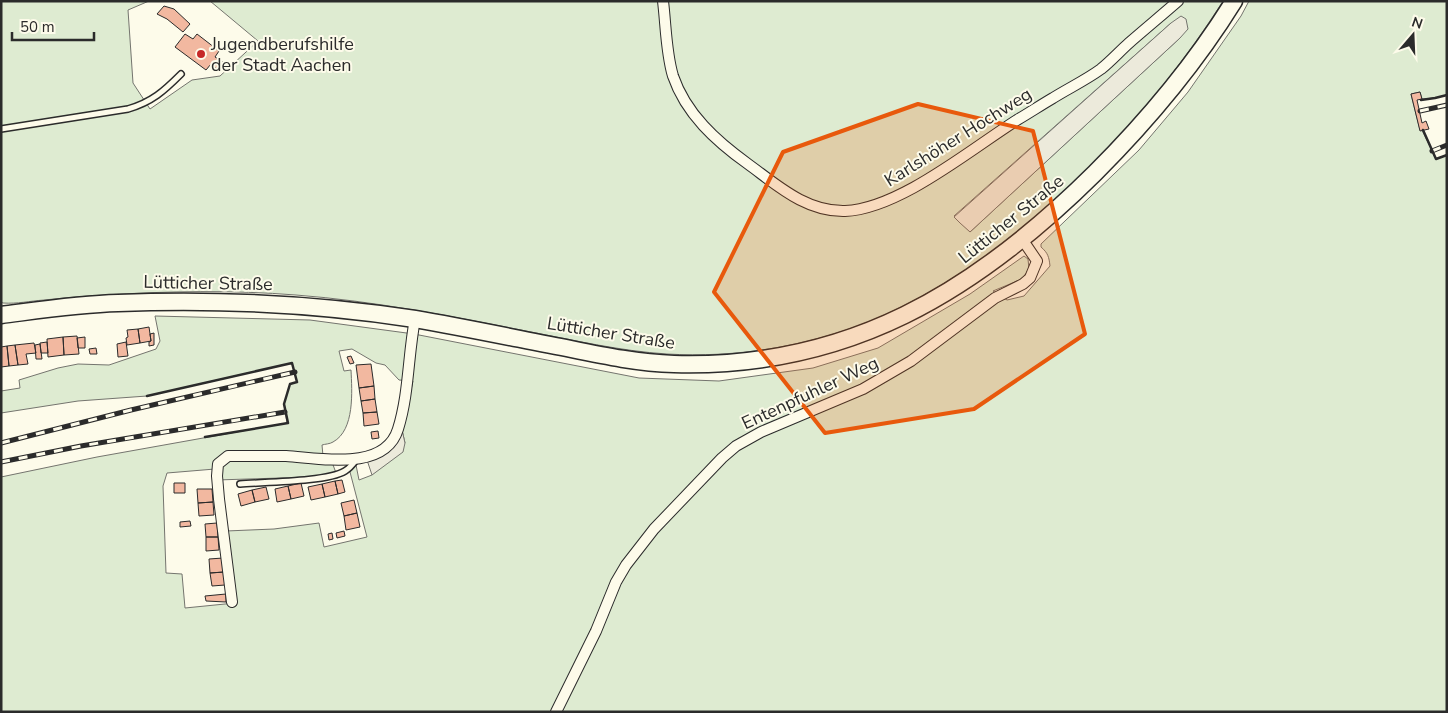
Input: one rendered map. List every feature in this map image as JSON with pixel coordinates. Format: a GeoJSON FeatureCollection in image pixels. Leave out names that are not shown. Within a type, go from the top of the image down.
{"type":"FeatureCollection","features":[{"type":"Feature","properties":{"kind":"main road","name":"Lütticher Straße"},"geometry":{"type":"LineString","coordinates":[[1,315],[117,303],[248,302],[323,307],[415,319],[618,358],[671,364],[723,364],[781,357],[829,346],[868,332],[917,310],[969,280],[1067,201],[1124,144],[1163,100],[1191,64],[1234,1]]}},
{"type":"Feature","properties":{"kind":"street","name":"Karlshöher Hochweg"},"geometry":{"type":"LineString","coordinates":[[663,1],[668,53],[673,75],[681,96],[703,127],[738,157],[786,192],[805,203],[824,210],[846,211],[886,200],[911,189],[1020,118],[1084,80],[1102,68],[1178,1]]}},
{"type":"Feature","properties":{"kind":"street","name":"Entenpfuhler Weg"},"geometry":{"type":"LineString","coordinates":[[556,712],[596,631],[607,601],[626,565],[654,529],[707,472],[736,446],[761,432],[863,389],[911,361],[995,298],[1023,284],[1030,278],[1037,261],[1022,239]]}},
{"type":"Feature","properties":{"kind":"street"},"geometry":{"type":"LineString","coordinates":[[232,602],[219,499],[218,464],[228,456],[356,459],[382,451],[391,442],[398,430],[405,397],[415,319]]}},
{"type":"Feature","properties":{"kind":"lane"},"geometry":{"type":"LineString","coordinates":[[1,129],[144,105],[165,90],[181,74]]}},
{"type":"Feature","properties":{"kind":"lane"},"geometry":{"type":"LineString","coordinates":[[240,484],[313,478],[337,474],[347,470],[356,459]]}},
{"type":"Feature","properties":{"kind":"highlighted area"},"geometry":{"type":"Polygon","coordinates":[[[918,104],[1033,131],[1085,334],[974,409],[825,433],[714,292],[783,152],[918,104]]]}},
{"type":"Feature","properties":{"kind":"green space"},"geometry":{"type":"Polygon","coordinates":[[[1,1],[149,1],[128,10],[133,83],[150,109],[192,80],[220,76],[258,41],[210,1],[1223,1],[1191,49],[1154,97],[1113,143],[1068,188],[1021,229],[972,266],[920,297],[868,322],[820,338],[769,349],[744,352],[693,355],[667,354],[596,345],[412,310],[296,295],[249,292],[177,292],[90,296],[13,303],[1,302],[1,1]],[[1171,23],[954,216],[970,232],[1180,38],[1171,23]]]}},
{"type":"Feature","properties":{"kind":"green space"},"geometry":{"type":"Polygon","coordinates":[[[1249,1],[1447,1],[1447,95],[1422,99],[1420,92],[1411,94],[1420,130],[1422,130],[1436,159],[1447,155],[1447,712],[1,712],[1,477],[97,457],[287,423],[284,404],[290,384],[297,382],[292,363],[147,396],[78,401],[1,413],[1,391],[20,388],[19,380],[78,364],[109,365],[156,349],[160,341],[155,316],[310,320],[414,334],[639,378],[719,381],[813,368],[878,348],[970,294],[1024,256],[1028,259],[1029,269],[1022,279],[993,291],[1007,300],[1024,296],[1050,266],[1048,255],[1041,247],[1041,244],[1139,150],[1188,92],[1241,16],[1249,1]],[[352,349],[339,351],[344,371],[351,370],[351,409],[345,429],[340,436],[332,443],[322,445],[323,456],[332,462],[336,473],[312,477],[216,480],[215,469],[167,473],[163,486],[166,573],[182,574],[185,608],[235,603],[226,531],[274,529],[319,523],[324,547],[367,537],[350,472],[356,465],[359,480],[372,475],[405,443],[402,430],[413,381],[399,380],[385,365],[376,363],[352,349]]]}},
{"type":"Feature","properties":{"kind":"shaded area"},"geometry":{"type":"Polygon","coordinates":[[[1181,16],[1186,19],[1188,29],[1180,38],[970,232],[954,217],[1171,23],[1181,16]]]}},
{"type":"Feature","properties":{"kind":"shaded area"},"geometry":{"type":"Polygon","coordinates":[[[402,430],[405,443],[403,452],[372,475],[366,457],[402,430]]]}},
{"type":"Feature","properties":{"kind":"building"},"geometry":{"type":"Polygon","coordinates":[[[164,6],[174,9],[190,24],[183,32],[167,19],[157,14],[164,6]]]}},
{"type":"Feature","properties":{"kind":"building","name":"Jugendberufshilfe der Stadt Aachen"},"geometry":{"type":"Polygon","coordinates":[[[185,34],[193,39],[197,34],[219,51],[215,57],[223,62],[217,69],[211,64],[206,70],[175,47],[185,34]]]}},
{"type":"Feature","properties":{"kind":"building"},"geometry":{"type":"Polygon","coordinates":[[[1420,92],[1422,99],[1417,100],[1422,123],[1426,121],[1429,129],[1420,131],[1411,94],[1420,92]]]}},
{"type":"Feature","properties":{"kind":"building"},"geometry":{"type":"Polygon","coordinates":[[[149,327],[151,341],[140,343],[138,329],[149,327]]]}},
{"type":"Feature","properties":{"kind":"building"},"geometry":{"type":"Polygon","coordinates":[[[138,329],[140,343],[127,345],[127,330],[138,329]]]}},
{"type":"Feature","properties":{"kind":"building"},"geometry":{"type":"Polygon","coordinates":[[[154,333],[154,345],[149,346],[151,341],[150,334],[154,333]]]}},
{"type":"Feature","properties":{"kind":"building"},"geometry":{"type":"Polygon","coordinates":[[[77,336],[79,354],[64,355],[63,337],[77,336]]]}},
{"type":"Feature","properties":{"kind":"building"},"geometry":{"type":"Polygon","coordinates":[[[63,337],[64,355],[48,357],[47,339],[63,337]]]}},
{"type":"Feature","properties":{"kind":"building"},"geometry":{"type":"Polygon","coordinates":[[[85,337],[85,348],[78,348],[77,338],[85,337]]]}},
{"type":"Feature","properties":{"kind":"building"},"geometry":{"type":"Polygon","coordinates":[[[47,342],[48,353],[41,353],[40,343],[47,342]]]}},
{"type":"Feature","properties":{"kind":"building"},"geometry":{"type":"Polygon","coordinates":[[[126,342],[128,356],[118,357],[117,344],[126,342]]]}},
{"type":"Feature","properties":{"kind":"building"},"geometry":{"type":"Polygon","coordinates":[[[34,343],[36,353],[26,354],[28,364],[18,365],[15,345],[34,343]]]}},
{"type":"Feature","properties":{"kind":"building"},"geometry":{"type":"Polygon","coordinates":[[[40,344],[42,359],[36,359],[35,345],[40,344]]]}},
{"type":"Feature","properties":{"kind":"building"},"geometry":{"type":"Polygon","coordinates":[[[15,345],[18,365],[9,366],[7,346],[15,345]]]}},
{"type":"Feature","properties":{"kind":"building"},"geometry":{"type":"Polygon","coordinates":[[[7,346],[9,366],[1,367],[1,347],[7,346]]]}},
{"type":"Feature","properties":{"kind":"building"},"geometry":{"type":"Polygon","coordinates":[[[96,348],[97,354],[90,354],[89,349],[96,348]]]}},
{"type":"Feature","properties":{"kind":"building"},"geometry":{"type":"Polygon","coordinates":[[[351,356],[354,363],[350,364],[347,357],[351,356]]]}},
{"type":"Feature","properties":{"kind":"building"},"geometry":{"type":"Polygon","coordinates":[[[371,364],[374,386],[359,388],[356,365],[371,364]]]}},
{"type":"Feature","properties":{"kind":"building"},"geometry":{"type":"Polygon","coordinates":[[[374,386],[375,399],[361,401],[359,388],[374,386]]]}},
{"type":"Feature","properties":{"kind":"building"},"geometry":{"type":"Polygon","coordinates":[[[375,399],[377,412],[363,413],[361,401],[375,399]]]}},
{"type":"Feature","properties":{"kind":"building"},"geometry":{"type":"Polygon","coordinates":[[[377,412],[379,424],[364,426],[363,413],[377,412]]]}},
{"type":"Feature","properties":{"kind":"building"},"geometry":{"type":"Polygon","coordinates":[[[378,431],[379,438],[372,439],[371,432],[378,431]]]}},
{"type":"Feature","properties":{"kind":"building"},"geometry":{"type":"Polygon","coordinates":[[[342,480],[345,492],[338,494],[335,481],[342,480]]]}},
{"type":"Feature","properties":{"kind":"building"},"geometry":{"type":"Polygon","coordinates":[[[335,481],[338,494],[325,497],[322,484],[335,481]]]}},
{"type":"Feature","properties":{"kind":"building"},"geometry":{"type":"Polygon","coordinates":[[[174,483],[185,483],[185,493],[174,493],[174,483]]]}},
{"type":"Feature","properties":{"kind":"building"},"geometry":{"type":"Polygon","coordinates":[[[301,483],[304,496],[291,499],[288,486],[301,483]]]}},
{"type":"Feature","properties":{"kind":"building"},"geometry":{"type":"Polygon","coordinates":[[[322,484],[325,497],[311,500],[308,487],[322,484]]]}},
{"type":"Feature","properties":{"kind":"building"},"geometry":{"type":"Polygon","coordinates":[[[288,486],[291,499],[277,502],[275,489],[288,486]]]}},
{"type":"Feature","properties":{"kind":"building"},"geometry":{"type":"Polygon","coordinates":[[[266,487],[269,499],[255,502],[252,490],[266,487]]]}},
{"type":"Feature","properties":{"kind":"building"},"geometry":{"type":"Polygon","coordinates":[[[197,489],[212,489],[213,502],[198,503],[197,489]]]}},
{"type":"Feature","properties":{"kind":"building"},"geometry":{"type":"Polygon","coordinates":[[[252,490],[255,502],[241,506],[238,494],[252,490]]]}},
{"type":"Feature","properties":{"kind":"building"},"geometry":{"type":"Polygon","coordinates":[[[354,500],[357,513],[344,516],[341,503],[354,500]]]}},
{"type":"Feature","properties":{"kind":"building"},"geometry":{"type":"Polygon","coordinates":[[[213,502],[214,515],[199,516],[198,503],[213,502]]]}},
{"type":"Feature","properties":{"kind":"building"},"geometry":{"type":"Polygon","coordinates":[[[357,513],[360,527],[346,530],[344,516],[357,513]]]}},
{"type":"Feature","properties":{"kind":"building"},"geometry":{"type":"Polygon","coordinates":[[[190,521],[191,526],[180,527],[180,522],[190,521]]]}},
{"type":"Feature","properties":{"kind":"building"},"geometry":{"type":"Polygon","coordinates":[[[217,523],[218,537],[206,537],[205,524],[217,523]]]}},
{"type":"Feature","properties":{"kind":"building"},"geometry":{"type":"Polygon","coordinates":[[[344,531],[345,536],[337,538],[336,533],[344,531]]]}},
{"type":"Feature","properties":{"kind":"building"},"geometry":{"type":"Polygon","coordinates":[[[332,533],[333,539],[329,540],[328,534],[332,533]]]}},
{"type":"Feature","properties":{"kind":"building"},"geometry":{"type":"Polygon","coordinates":[[[206,537],[218,537],[219,550],[206,551],[206,537]]]}},
{"type":"Feature","properties":{"kind":"building"},"geometry":{"type":"Polygon","coordinates":[[[223,558],[224,572],[210,573],[209,559],[223,558]]]}},
{"type":"Feature","properties":{"kind":"building"},"geometry":{"type":"Polygon","coordinates":[[[224,572],[225,585],[212,586],[210,573],[224,572]]]}},
{"type":"Feature","properties":{"kind":"building"},"geometry":{"type":"Polygon","coordinates":[[[226,594],[226,602],[206,601],[205,596],[226,594]]]}},
{"type":"Feature","properties":{"kind":"railway"},"geometry":{"type":"LineString","coordinates":[[1420,111],[1447,105]]}},
{"type":"Feature","properties":{"kind":"railway"},"geometry":{"type":"LineString","coordinates":[[1432,151],[1447,145]]}},
{"type":"Feature","properties":{"kind":"railway"},"geometry":{"type":"LineString","coordinates":[[1,443],[131,410],[295,372]]}},
{"type":"Feature","properties":{"kind":"railway"},"geometry":{"type":"LineString","coordinates":[[1,462],[81,446],[285,412]]}},
{"type":"Feature","properties":{"kind":"wall"},"geometry":{"type":"LineString","coordinates":[[1421,100],[1447,95]]}},
{"type":"Feature","properties":{"kind":"wall"},"geometry":{"type":"LineString","coordinates":[[1423,130],[1436,159],[1447,155]]}},
{"type":"Feature","properties":{"kind":"wall"},"geometry":{"type":"LineString","coordinates":[[147,396],[292,363],[297,382],[290,384],[284,404],[288,423],[205,437]]}},
{"type":"Feature","properties":{"kind":"place","name":"Jugendberufshilfe der Stadt Aachen"},"geometry":{"type":"Point","coordinates":[201,54]}}]}
